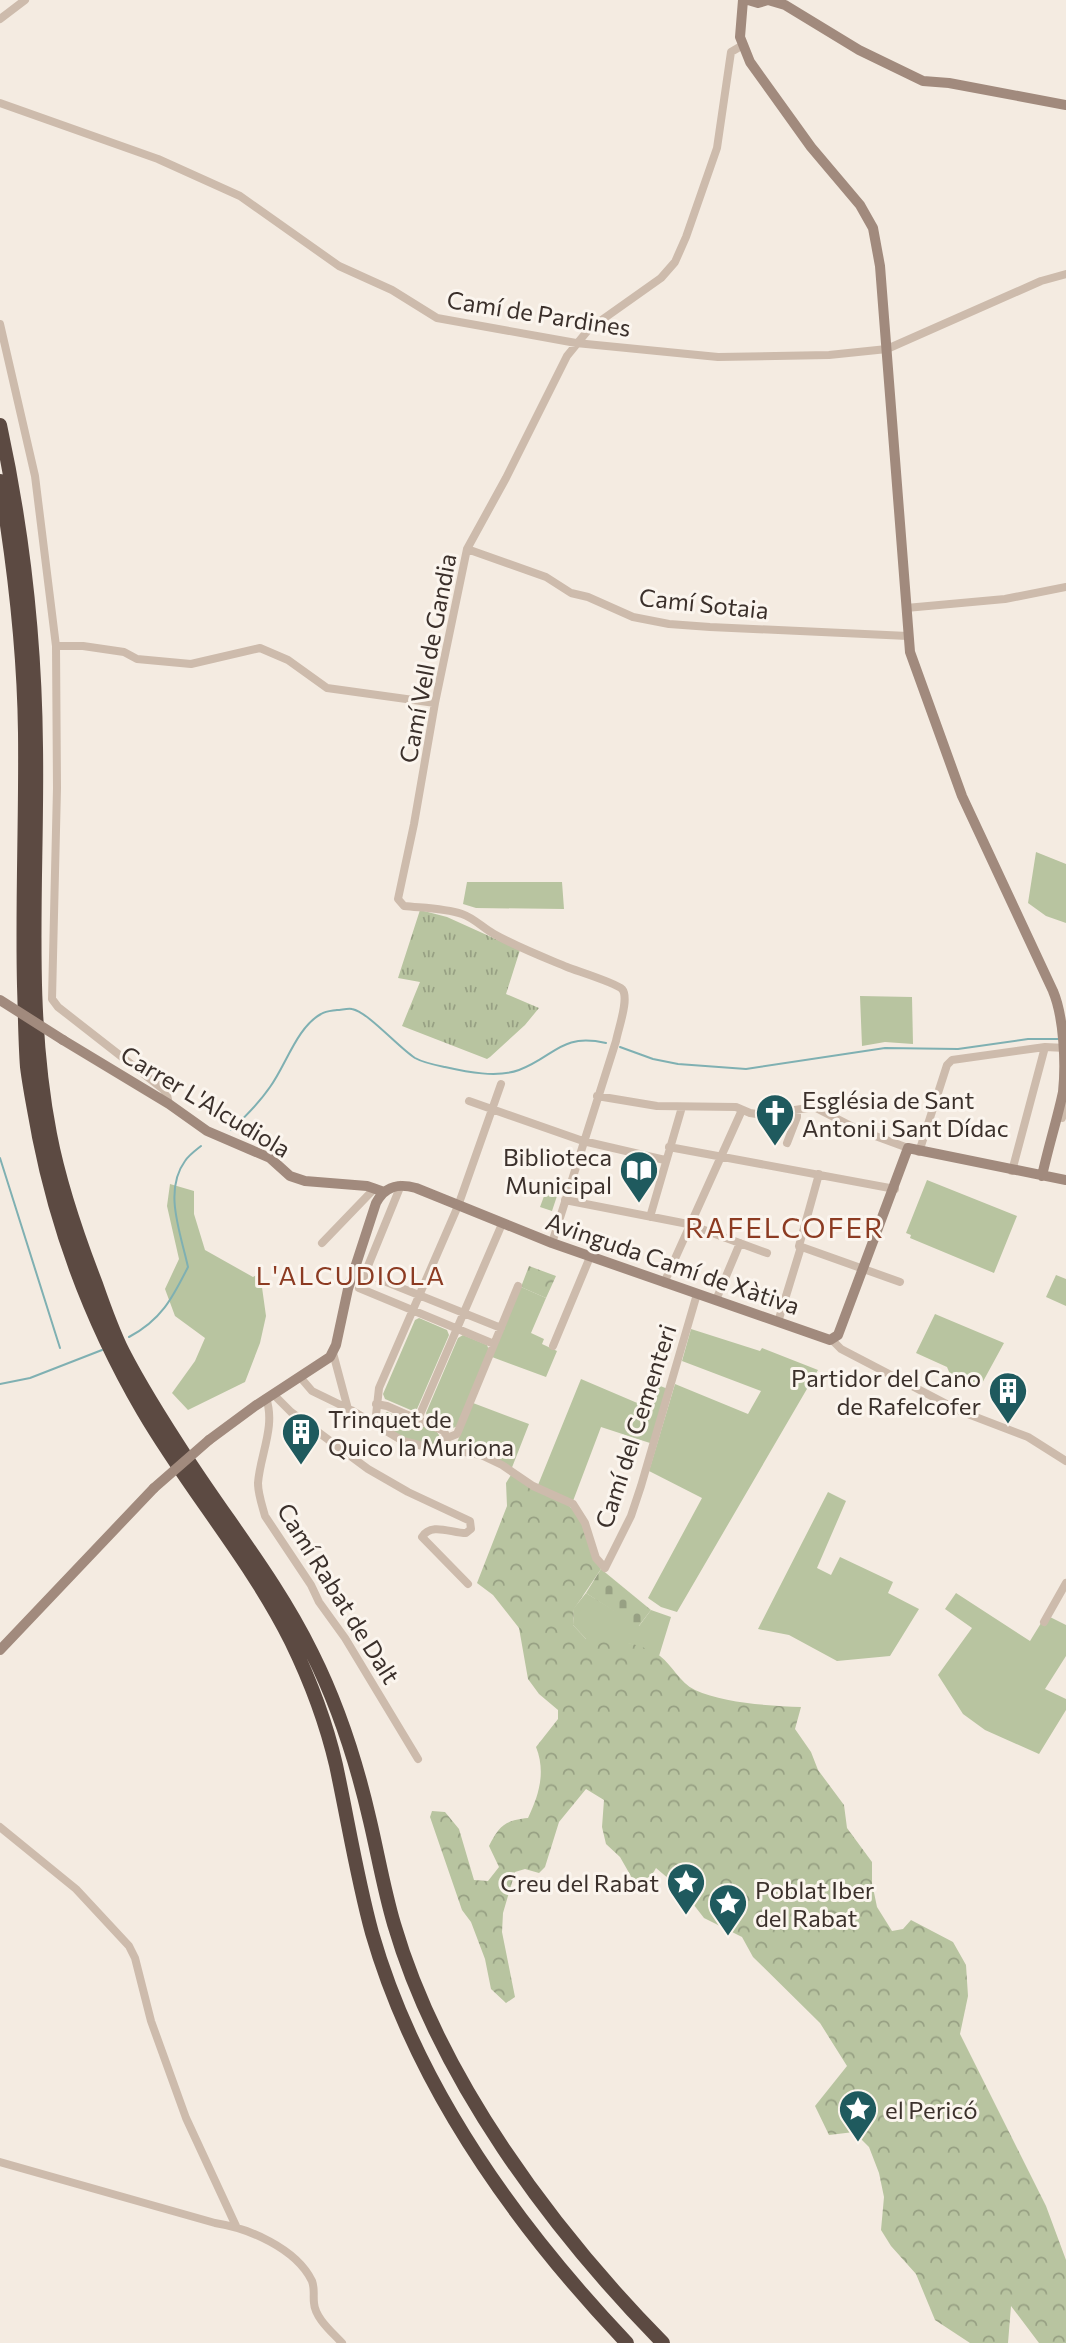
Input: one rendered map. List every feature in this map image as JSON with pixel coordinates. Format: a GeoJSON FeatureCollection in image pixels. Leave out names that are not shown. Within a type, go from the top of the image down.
{"type":"FeatureCollection","features":[{"type":"Feature","properties":{"kind":"highway"},"geometry":{"type":"LineString","coordinates":[[0,425],[21,533],[33,660],[37,749],[35,987],[40,1069],[50,1133],[74,1227],[113,1331],[145,1392],[190,1464],[274,1583],[323,1676],[355,1765],[393,1921],[435,2033],[493,2132],[549,2211],[632,2311],[663,2343]]}},
{"type":"Feature","properties":{"kind":"highway"},"geometry":{"type":"LineString","coordinates":[[0,481],[16,592],[23,680],[23,938],[28,1069],[41,1143],[66,1239],[103,1336],[143,1410],[271,1603],[306,1674],[335,1763],[372,1933],[387,1978],[435,2085],[470,2144],[532,2233],[590,2304],[627,2343]]}},
{"type":"Feature","properties":{"kind":"street"},"geometry":{"type":"LineString","coordinates":[[0,19],[25,0]]}},
{"type":"Feature","properties":{"kind":"street"},"geometry":{"type":"LineString","coordinates":[[1042,1176],[1063,1091],[1060,1012],[1053,990],[962,796],[917,675],[908,636],[887,349],[875,236],[860,205],[811,147],[755,71],[740,37],[746,0],[785,5],[859,50],[923,81],[956,84],[1066,106]]}},
{"type":"Feature","properties":{"kind":"street"},"geometry":{"type":"LineString","coordinates":[[789,0],[807,18]]}},
{"type":"Feature","properties":{"kind":"street"},"geometry":{"type":"LineString","coordinates":[[743,44],[750,18],[764,1]]}},
{"type":"Feature","properties":{"kind":"street","name":"Camí Vell de Gandia"},"geometry":{"type":"LineString","coordinates":[[597,1096],[615,1041],[624,1000],[624,993],[618,985],[513,944],[466,915],[404,906],[398,899],[415,824],[435,703],[467,549],[506,478],[566,356],[589,329],[661,278],[675,262],[717,148],[731,52],[743,44]]}},
{"type":"Feature","properties":{"kind":"street","name":"Camí de Pardines"},"geometry":{"type":"LineString","coordinates":[[0,103],[158,159],[240,196],[339,266],[362,274],[438,318],[576,343],[718,356],[829,355],[887,349],[1041,281],[1066,274]]}},
{"type":"Feature","properties":{"kind":"street"},"geometry":{"type":"LineString","coordinates":[[0,324],[35,476],[56,646],[57,788],[52,999],[58,1007],[163,1089],[169,1104]]}},
{"type":"Feature","properties":{"kind":"street","name":"Camí Sotaia"},"geometry":{"type":"LineString","coordinates":[[467,549],[547,577],[571,593],[588,597],[633,617],[669,624],[710,627],[908,636]]}},
{"type":"Feature","properties":{"kind":"street"},"geometry":{"type":"LineString","coordinates":[[906,608],[1005,599],[1066,587]]}},
{"type":"Feature","properties":{"kind":"street"},"geometry":{"type":"LineString","coordinates":[[56,646],[83,646],[124,652],[138,659],[191,664],[260,648],[288,660],[327,688],[435,703]]}},
{"type":"Feature","properties":{"kind":"street","name":"Carrer L'Alcudiola"},"geometry":{"type":"LineString","coordinates":[[0,1000],[217,1136],[270,1158],[295,1178],[379,1190]]}},
{"type":"Feature","properties":{"kind":"street"},"geometry":{"type":"LineString","coordinates":[[832,1340],[838,1335],[881,1217],[914,1150],[947,1065],[951,1060],[1063,1042]]}},
{"type":"Feature","properties":{"kind":"street"},"geometry":{"type":"LineString","coordinates":[[1012,1171],[1045,1047]]}},
{"type":"Feature","properties":{"kind":"street"},"geometry":{"type":"LineString","coordinates":[[375,1424],[379,1388],[458,1206],[501,1084]]}},
{"type":"Feature","properties":{"kind":"street"},"geometry":{"type":"LineString","coordinates":[[552,1243],[597,1096],[651,1106],[736,1107],[763,1115],[817,1108],[859,1130],[914,1150],[1066,1180]]}},
{"type":"Feature","properties":{"kind":"street"},"geometry":{"type":"LineString","coordinates":[[469,1101],[583,1141],[665,1160]]}},
{"type":"Feature","properties":{"kind":"street"},"geometry":{"type":"LineString","coordinates":[[1047,1154],[1053,1151],[1066,1103]]}},
{"type":"Feature","properties":{"kind":"street"},"geometry":{"type":"LineString","coordinates":[[650,1217],[682,1107]]}},
{"type":"Feature","properties":{"kind":"street"},"geometry":{"type":"LineString","coordinates":[[664,1283],[742,1110]]}},
{"type":"Feature","properties":{"kind":"street"},"geometry":{"type":"LineString","coordinates":[[787,1143],[797,1111]]}},
{"type":"Feature","properties":{"kind":"street"},"geometry":{"type":"LineString","coordinates":[[669,1147],[895,1189]]}},
{"type":"Feature","properties":{"kind":"street"},"geometry":{"type":"LineString","coordinates":[[778,1322],[802,1245],[818,1174]]}},
{"type":"Feature","properties":{"kind":"street"},"geometry":{"type":"LineString","coordinates":[[322,1243],[379,1190],[401,1185]]}},
{"type":"Feature","properties":{"kind":"street"},"geometry":{"type":"LineString","coordinates":[[401,1185],[359,1288],[494,1344]]}},
{"type":"Feature","properties":{"kind":"street","name":"Avinguda Camí de Xàtiva"},"geometry":{"type":"LineString","coordinates":[[401,1185],[416,1188],[590,1257],[832,1340],[841,1349],[960,1411],[1037,1441],[1066,1461]]}},
{"type":"Feature","properties":{"kind":"street"},"geometry":{"type":"LineString","coordinates":[[0,1650],[154,1488],[209,1440],[269,1396],[327,1360],[333,1353],[348,1289],[379,1190]]}},
{"type":"Feature","properties":{"kind":"street"},"geometry":{"type":"LineString","coordinates":[[565,1200],[691,1225],[767,1253]]}},
{"type":"Feature","properties":{"kind":"street"},"geometry":{"type":"LineString","coordinates":[[418,1419],[502,1224]]}},
{"type":"Feature","properties":{"kind":"street"},"geometry":{"type":"LineString","coordinates":[[716,1300],[740,1243]]}},
{"type":"Feature","properties":{"kind":"street"},"geometry":{"type":"LineString","coordinates":[[802,1245],[900,1282]]}},
{"type":"Feature","properties":{"kind":"street"},"geometry":{"type":"LineString","coordinates":[[553,1346],[590,1257]]}},
{"type":"Feature","properties":{"kind":"street"},"geometry":{"type":"LineString","coordinates":[[364,1273],[501,1328]]}},
{"type":"Feature","properties":{"kind":"street"},"geometry":{"type":"LineString","coordinates":[[447,1438],[457,1434],[518,1286]]}},
{"type":"Feature","properties":{"kind":"street","name":"Camí del Cementeri"},"geometry":{"type":"LineString","coordinates":[[443,1448],[481,1455],[502,1465],[533,1486],[570,1503],[584,1523],[596,1558],[605,1568],[631,1516],[697,1294]]}},
{"type":"Feature","properties":{"kind":"street"},"geometry":{"type":"LineString","coordinates":[[333,1353],[348,1409]]}},
{"type":"Feature","properties":{"kind":"street"},"geometry":{"type":"LineString","coordinates":[[300,1377],[312,1391],[408,1443],[443,1448],[447,1438],[444,1431],[387,1406],[376,1404]]}},
{"type":"Feature","properties":{"kind":"street"},"geometry":{"type":"LineString","coordinates":[[269,1396],[368,1469],[408,1492],[470,1521],[471,1529],[466,1533],[435,1529],[428,1530],[422,1537],[468,1584]]}},
{"type":"Feature","properties":{"kind":"street","name":"Camí Rabat de Dalt"},"geometry":{"type":"LineString","coordinates":[[269,1396],[270,1424],[258,1480],[265,1516],[345,1638],[418,1759]]}},
{"type":"Feature","properties":{"kind":"street"},"geometry":{"type":"LineString","coordinates":[[1044,1622],[1066,1583]]}},
{"type":"Feature","properties":{"kind":"street"},"geometry":{"type":"LineString","coordinates":[[0,1827],[76,1889],[129,1945],[186,2118],[236,2226]]}},
{"type":"Feature","properties":{"kind":"street"},"geometry":{"type":"LineString","coordinates":[[0,2162],[215,2223],[236,2226],[256,2234],[278,2247],[302,2268],[314,2286],[315,2308],[342,2343]]}},
{"type":"Feature","properties":{"kind":"green space"},"geometry":{"type":"Polygon","coordinates":[[[1036,852],[1066,864],[1066,923],[1046,916],[1028,903],[1036,852]]]}},
{"type":"Feature","properties":{"kind":"green space"},"geometry":{"type":"Polygon","coordinates":[[[467,882],[562,882],[564,909],[476,908],[463,904],[467,882]]]}},
{"type":"Feature","properties":{"kind":"green space"},"geometry":{"type":"Polygon","coordinates":[[[420,910],[447,917],[520,950],[506,994],[539,1008],[525,1025],[487,1059],[402,1026],[420,982],[398,978],[420,910]]]}},
{"type":"Feature","properties":{"kind":"green space"},"geometry":{"type":"Polygon","coordinates":[[[860,996],[912,997],[913,1044],[885,1042],[862,1046],[860,996]]]}},
{"type":"Feature","properties":{"kind":"green space"},"geometry":{"type":"Polygon","coordinates":[[[550,1180],[561,1184],[552,1211],[540,1207],[550,1180]]]}},
{"type":"Feature","properties":{"kind":"green space"},"geometry":{"type":"Polygon","coordinates":[[[927,1180],[1017,1216],[994,1273],[910,1238],[911,1235],[906,1233],[927,1180]]]}},
{"type":"Feature","properties":{"kind":"green space"},"geometry":{"type":"Polygon","coordinates":[[[170,1184],[194,1191],[194,1214],[205,1250],[253,1277],[260,1273],[266,1316],[260,1343],[245,1382],[188,1410],[172,1393],[195,1361],[205,1338],[175,1316],[165,1289],[179,1259],[167,1206],[170,1184]]]}},
{"type":"Feature","properties":{"kind":"green space"},"geometry":{"type":"Polygon","coordinates":[[[529,1266],[556,1276],[546,1298],[521,1287],[529,1266]]]}},
{"type":"Feature","properties":{"kind":"green space"},"geometry":{"type":"Polygon","coordinates":[[[1056,1275],[1066,1279],[1066,1306],[1046,1297],[1056,1275]]]}},
{"type":"Feature","properties":{"kind":"green space"},"geometry":{"type":"Polygon","coordinates":[[[521,1287],[546,1298],[531,1333],[544,1339],[542,1344],[557,1351],[546,1377],[492,1357],[521,1287]]]}},
{"type":"Feature","properties":{"kind":"green space"},"geometry":{"type":"Polygon","coordinates":[[[935,1314],[1004,1343],[980,1387],[950,1374],[947,1367],[916,1353],[935,1314]]]}},
{"type":"Feature","properties":{"kind":"green space"},"geometry":{"type":"Polygon","coordinates":[[[419,1318],[447,1330],[449,1335],[417,1409],[413,1411],[385,1399],[383,1394],[415,1320],[419,1318]]]}},
{"type":"Feature","properties":{"kind":"green space"},"geometry":{"type":"Polygon","coordinates":[[[691,1329],[760,1351],[762,1348],[818,1370],[677,1612],[661,1607],[648,1598],[702,1498],[649,1471],[675,1384],[748,1414],[761,1391],[682,1361],[691,1329]]]}},
{"type":"Feature","properties":{"kind":"green space"},"geometry":{"type":"Polygon","coordinates":[[[463,1335],[487,1345],[489,1350],[458,1426],[453,1428],[428,1418],[426,1413],[458,1338],[463,1335]]]}},
{"type":"Feature","properties":{"kind":"green space"},"geometry":{"type":"Polygon","coordinates":[[[581,1379],[642,1405],[650,1382],[668,1389],[653,1444],[601,1427],[573,1501],[538,1485],[581,1379]]]}},
{"type":"Feature","properties":{"kind":"green space"},"geometry":{"type":"Polygon","coordinates":[[[473,1403],[529,1424],[511,1470],[456,1445],[473,1403]]]}},
{"type":"Feature","properties":{"kind":"green space"},"geometry":{"type":"Polygon","coordinates":[[[387,1412],[437,1432],[437,1443],[417,1443],[383,1426],[381,1417],[387,1412]]]}},
{"type":"Feature","properties":{"kind":"green space"},"geometry":{"type":"Polygon","coordinates":[[[511,1475],[559,1499],[580,1519],[593,1557],[601,1569],[574,1609],[573,1625],[586,1639],[624,1642],[652,1651],[665,1660],[689,1687],[706,1694],[747,1703],[801,1707],[795,1729],[811,1752],[818,1770],[844,1805],[847,1828],[872,1862],[872,1883],[877,1907],[892,1931],[903,1929],[911,1920],[953,1942],[966,1965],[968,1996],[960,2034],[1046,2206],[1066,2260],[1066,2343],[1039,2343],[1011,2306],[1008,2343],[970,2343],[935,2320],[916,2274],[891,2246],[881,2230],[884,2197],[879,2173],[869,2147],[854,2132],[829,2135],[815,2106],[847,2066],[820,2023],[753,1957],[742,1937],[704,1918],[683,1891],[656,1868],[648,1882],[636,1885],[620,1857],[606,1844],[602,1827],[604,1800],[586,1789],[559,1822],[545,1867],[539,1873],[525,1869],[515,1872],[503,1913],[502,1932],[515,1997],[506,2003],[491,1989],[485,1959],[471,1922],[462,1910],[430,1817],[432,1811],[445,1812],[459,1829],[474,1880],[488,1881],[499,1867],[489,1846],[504,1825],[528,1818],[540,1783],[541,1765],[536,1747],[558,1719],[558,1710],[539,1694],[528,1679],[519,1628],[493,1595],[477,1583],[507,1506],[506,1483],[511,1475]]]}},
{"type":"Feature","properties":{"kind":"green space"},"geometry":{"type":"Polygon","coordinates":[[[828,1492],[846,1501],[817,1568],[831,1575],[840,1557],[893,1582],[888,1593],[919,1609],[890,1656],[837,1661],[789,1635],[758,1629],[828,1492]]]}},
{"type":"Feature","properties":{"kind":"green space"},"geometry":{"type":"Polygon","coordinates":[[[601,1569],[651,1610],[638,1627],[586,1593],[601,1569]]]}},
{"type":"Feature","properties":{"kind":"green space"},"geometry":{"type":"Polygon","coordinates":[[[586,1593],[639,1626],[651,1610],[671,1617],[659,1656],[631,1644],[587,1640],[573,1625],[574,1608],[586,1593]]]}},
{"type":"Feature","properties":{"kind":"green space"},"geometry":{"type":"Polygon","coordinates":[[[956,1593],[1030,1641],[1046,1615],[1066,1625],[1066,1656],[1045,1689],[1066,1699],[1066,1710],[1039,1754],[985,1730],[963,1714],[938,1675],[972,1628],[945,1609],[956,1593]]]}},
{"type":"Feature","properties":{"kind":"waterway"},"geometry":{"type":"LineString","coordinates":[[231,1130],[266,1093],[305,1028],[327,1012],[349,1009],[359,1012],[418,1060],[463,1071],[501,1074],[519,1070],[568,1043],[606,1043]]}},
{"type":"Feature","properties":{"kind":"waterway"},"geometry":{"type":"LineString","coordinates":[[620,1047],[653,1059],[678,1064],[746,1069],[885,1048],[958,1049],[1028,1039],[1058,1039]]}},
{"type":"Feature","properties":{"kind":"waterway"},"geometry":{"type":"LineString","coordinates":[[129,1337],[165,1308],[188,1267],[178,1227],[175,1186],[185,1161],[201,1146]]}},
{"type":"Feature","properties":{"kind":"waterway"},"geometry":{"type":"LineString","coordinates":[[0,1158],[60,1348]]}},
{"type":"Feature","properties":{"kind":"waterway"},"geometry":{"type":"LineString","coordinates":[[0,1384],[30,1378],[102,1350]]}},
{"type":"Feature","properties":{"kind":"place","name":"Església de Sant Antoni i Sant Dídac"},"geometry":{"type":"Point","coordinates":[775,1147]}},
{"type":"Feature","properties":{"kind":"place","name":"Biblioteca Municipal"},"geometry":{"type":"Point","coordinates":[639,1204]}},
{"type":"Feature","properties":{"kind":"place","name":"Partidor del Cano de Rafelcofer"},"geometry":{"type":"Point","coordinates":[1008,1425]}},
{"type":"Feature","properties":{"kind":"place","name":"Trinquet de Quico la Muriona"},"geometry":{"type":"Point","coordinates":[301,1466]}},
{"type":"Feature","properties":{"kind":"place","name":"Creu del Rabat"},"geometry":{"type":"Point","coordinates":[686,1916]}},
{"type":"Feature","properties":{"kind":"place","name":"Poblat Iber del Rabat"},"geometry":{"type":"Point","coordinates":[728,1937]}},
{"type":"Feature","properties":{"kind":"place","name":"el Pericó"},"geometry":{"type":"Point","coordinates":[858,2143]}},
{"type":"Feature","properties":{"kind":"district","name":"RAFELCOFER"},"geometry":{"type":"Point","coordinates":[785,1227]}},
{"type":"Feature","properties":{"kind":"district","name":"L'ALCUDIOLA"},"geometry":{"type":"Point","coordinates":[351,1274]}}]}
